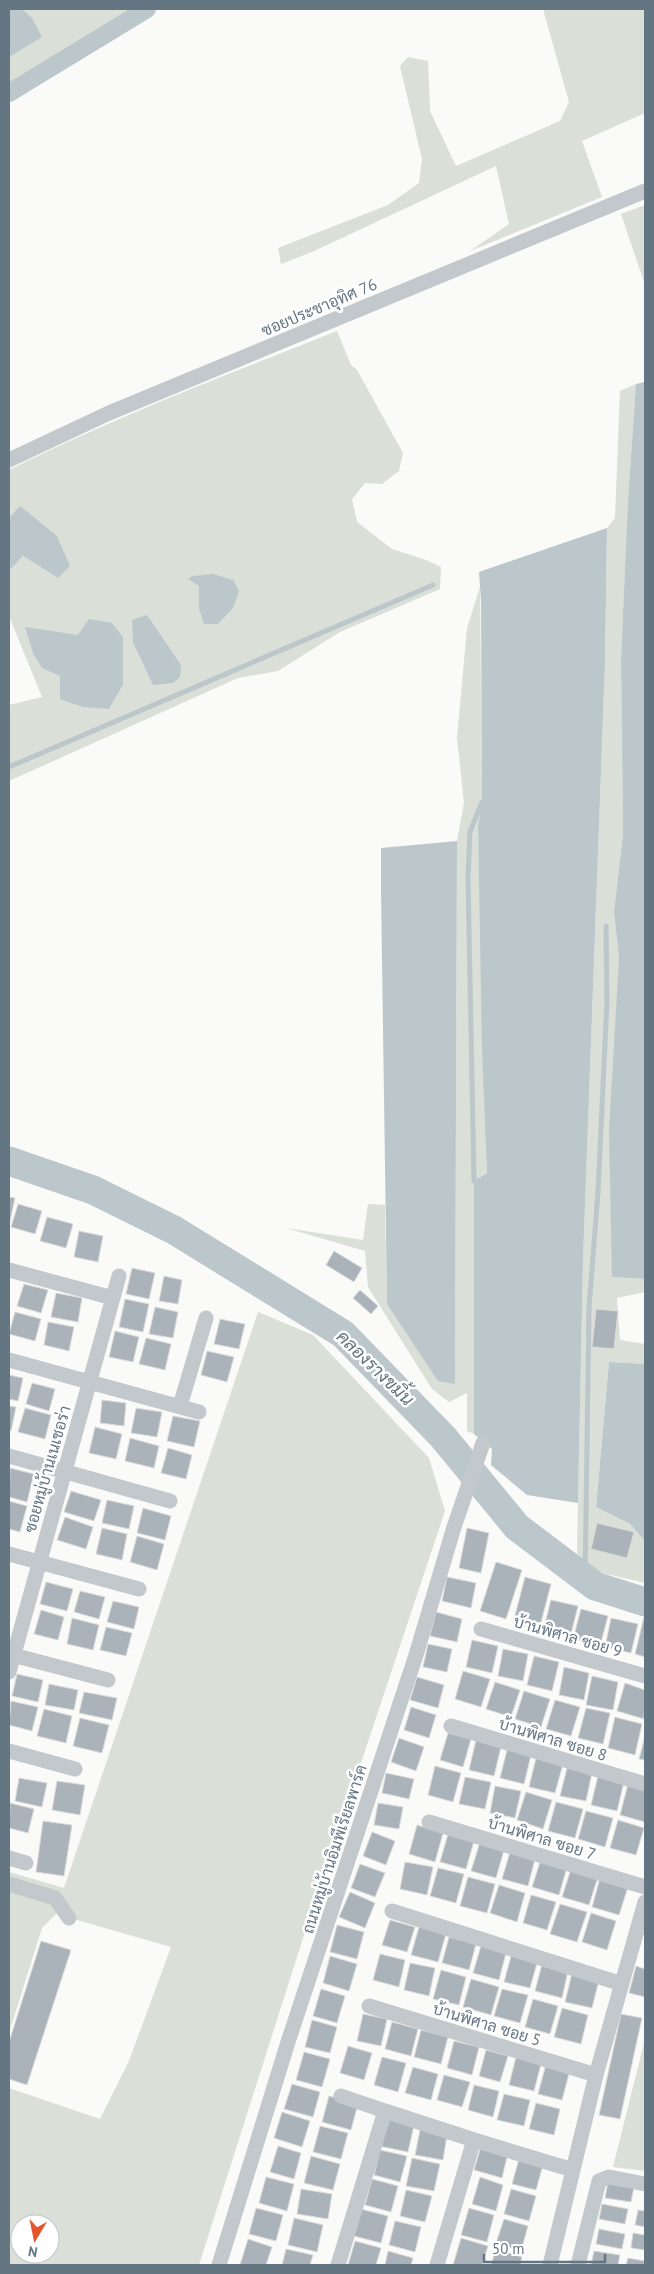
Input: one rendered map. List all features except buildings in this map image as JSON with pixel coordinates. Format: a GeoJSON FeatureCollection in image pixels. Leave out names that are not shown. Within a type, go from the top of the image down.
{"type":"FeatureCollection","features":[{"type":"Feature","properties":{"kind":"street","name":"ซอยประชาอุทิศ 76"},"geometry":{"type":"LineString","coordinates":[[9,460],[109,414],[645,191]]}},
{"type":"Feature","properties":{"kind":"street"},"geometry":{"type":"LineString","coordinates":[[9,1270],[113,1298]]}},
{"type":"Feature","properties":{"kind":"street","name":"ซอยหมู่บ้านเนเชอร่า"},"geometry":{"type":"LineString","coordinates":[[9,1672],[11,1654],[65,1472],[119,1276]]}},
{"type":"Feature","properties":{"kind":"street"},"geometry":{"type":"LineString","coordinates":[[180,1406],[206,1318]]}},
{"type":"Feature","properties":{"kind":"street"},"geometry":{"type":"LineString","coordinates":[[9,1360],[199,1412]]}},
{"type":"Feature","properties":{"kind":"street","name":"ถนนหมู่บ้านอิมพีเรียลพาร์ค"},"geometry":{"type":"LineString","coordinates":[[219,2265],[288,2042],[416,1656],[454,1527],[483,1443]]}},
{"type":"Feature","properties":{"kind":"street"},"geometry":{"type":"LineString","coordinates":[[9,1456],[170,1501]]}},
{"type":"Feature","properties":{"kind":"street"},"geometry":{"type":"LineString","coordinates":[[9,1554],[139,1589]]}},
{"type":"Feature","properties":{"kind":"street","name":"บ้านพิศาล ซอย 9"},"geometry":{"type":"LineString","coordinates":[[482,1629],[645,1676]]}},
{"type":"Feature","properties":{"kind":"street"},"geometry":{"type":"LineString","coordinates":[[11,1654],[108,1680]]}},
{"type":"Feature","properties":{"kind":"street","name":"บ้านพิศาล ซอย 8"},"geometry":{"type":"LineString","coordinates":[[451,1726],[645,1784]]}},
{"type":"Feature","properties":{"kind":"street"},"geometry":{"type":"LineString","coordinates":[[9,1751],[75,1769]]}},
{"type":"Feature","properties":{"kind":"street","name":"บ้านพิศาล ซอย 7"},"geometry":{"type":"LineString","coordinates":[[429,1822],[645,1887]]}},
{"type":"Feature","properties":{"kind":"street"},"geometry":{"type":"LineString","coordinates":[[9,1858],[26,1863]]}},
{"type":"Feature","properties":{"kind":"street"},"geometry":{"type":"LineString","coordinates":[[9,1884],[55,1898],[69,1918]]}},
{"type":"Feature","properties":{"kind":"street"},"geometry":{"type":"LineString","coordinates":[[550,2265],[596,2075],[645,1902]]}},
{"type":"Feature","properties":{"kind":"street"},"geometry":{"type":"LineString","coordinates":[[392,1911],[622,1984]]}},
{"type":"Feature","properties":{"kind":"street","name":"บ้านพิศาล ซอย 5"},"geometry":{"type":"LineString","coordinates":[[368,2006],[596,2075]]}},
{"type":"Feature","properties":{"kind":"street"},"geometry":{"type":"LineString","coordinates":[[341,2096],[474,2140],[573,2170]]}},
{"type":"Feature","properties":{"kind":"street"},"geometry":{"type":"LineString","coordinates":[[338,2265],[385,2111]]}},
{"type":"Feature","properties":{"kind":"street"},"geometry":{"type":"LineString","coordinates":[[437,2265],[474,2140]]}},
{"type":"Feature","properties":{"kind":"street"},"geometry":{"type":"LineString","coordinates":[[578,2265],[599,2182],[608,2177],[645,2184]]}},
{"type":"Feature","properties":{"kind":"shaded area"},"geometry":{"type":"Polygon","coordinates":[[[9,9],[132,9],[9,85],[9,9]]]}},
{"type":"Feature","properties":{"kind":"shaded area"},"geometry":{"type":"Polygon","coordinates":[[[9,9],[22,9],[32,18],[42,37],[9,57],[9,9]]]}},
{"type":"Feature","properties":{"kind":"shaded area"},"geometry":{"type":"Polygon","coordinates":[[[543,9],[645,9],[645,113],[582,141],[602,197],[470,251],[509,224],[496,166],[312,252],[281,264],[278,248],[388,205],[419,183],[422,159],[400,66],[408,57],[428,61],[430,111],[456,166],[560,121],[569,102],[543,9]]]}},
{"type":"Feature","properties":{"kind":"shaded area"},"geometry":{"type":"Polygon","coordinates":[[[645,205],[645,285],[621,214],[645,205]]]}},
{"type":"Feature","properties":{"kind":"shaded area"},"geometry":{"type":"Polygon","coordinates":[[[337,331],[351,365],[357,370],[403,453],[399,471],[382,484],[365,483],[352,499],[357,522],[392,549],[441,567],[440,589],[340,632],[278,671],[238,678],[9,781],[9,705],[42,697],[9,616],[9,571],[23,556],[58,578],[20,507],[9,518],[9,470],[130,414],[337,331]],[[189,579],[199,586],[199,608],[239,591],[189,579]],[[123,637],[60,676],[61,699],[109,709],[123,685],[123,637]]]}},
{"type":"Feature","properties":{"kind":"shaded area"},"geometry":{"type":"Polygon","coordinates":[[[645,382],[645,1279],[612,1277],[609,1131],[619,958],[614,912],[623,834],[621,659],[628,499],[636,384],[645,382]]]}},
{"type":"Feature","properties":{"kind":"shaded area"},"geometry":{"type":"Polygon","coordinates":[[[636,384],[628,499],[621,659],[623,834],[614,912],[619,958],[612,1277],[645,1279],[645,1292],[617,1298],[620,1340],[645,1344],[645,1364],[609,1362],[596,1507],[630,1524],[645,1541],[645,1583],[590,1570],[577,1553],[583,1260],[605,663],[607,528],[615,518],[620,391],[636,384]]]}},
{"type":"Feature","properties":{"kind":"shaded area"},"geometry":{"type":"Polygon","coordinates":[[[20,506],[57,536],[70,566],[58,578],[23,556],[9,571],[9,518],[20,506]]]}},
{"type":"Feature","properties":{"kind":"shaded area"},"geometry":{"type":"Polygon","coordinates":[[[607,528],[605,663],[583,1260],[578,1503],[527,1495],[491,1465],[492,1449],[474,1434],[474,1181],[487,1173],[482,1048],[478,825],[482,802],[481,601],[479,572],[607,528]]]}},
{"type":"Feature","properties":{"kind":"shaded area"},"geometry":{"type":"Polygon","coordinates":[[[213,574],[233,580],[239,591],[233,608],[218,624],[204,624],[199,608],[199,586],[188,579],[193,576],[213,574]]]}},
{"type":"Feature","properties":{"kind":"shaded area"},"geometry":{"type":"Polygon","coordinates":[[[480,587],[482,802],[478,825],[487,1173],[474,1181],[474,1434],[467,1431],[467,1393],[449,1402],[432,1389],[368,1287],[365,1251],[286,1228],[363,1240],[368,1204],[385,1205],[387,1304],[455,1384],[457,841],[464,803],[457,738],[467,628],[480,587]]]}},
{"type":"Feature","properties":{"kind":"shaded area"},"geometry":{"type":"Polygon","coordinates":[[[147,615],[181,665],[180,677],[173,683],[153,685],[133,642],[132,620],[147,615]]]}},
{"type":"Feature","properties":{"kind":"shaded area"},"geometry":{"type":"Polygon","coordinates":[[[89,619],[112,623],[123,637],[123,685],[109,709],[83,707],[60,699],[60,676],[42,668],[33,653],[25,627],[78,635],[89,619]]]}},
{"type":"Feature","properties":{"kind":"shaded area"},"geometry":{"type":"Polygon","coordinates":[[[457,841],[455,1384],[438,1381],[387,1304],[381,848],[457,841]]]}},
{"type":"Feature","properties":{"kind":"shaded area"},"geometry":{"type":"Polygon","coordinates":[[[258,1312],[313,1335],[429,1458],[445,1511],[310,1916],[199,2265],[9,2265],[9,2088],[100,2119],[129,2061],[171,1947],[56,1914],[42,1928],[9,2033],[9,1872],[64,1888],[258,1312]]]}},
{"type":"Feature","properties":{"kind":"shaded area"},"geometry":{"type":"Polygon","coordinates":[[[609,1362],[645,1364],[645,1541],[630,1524],[596,1507],[609,1362]]]}},
{"type":"Feature","properties":{"kind":"shaded area"},"geometry":{"type":"Polygon","coordinates":[[[645,2039],[645,2171],[613,2167],[645,2039]]]}},
{"type":"Feature","properties":{"kind":"waterway"},"geometry":{"type":"LineString","coordinates":[[9,93],[147,9]]}},
{"type":"Feature","properties":{"kind":"waterway"},"geometry":{"type":"LineString","coordinates":[[9,767],[433,585]]}},
{"type":"Feature","properties":{"kind":"waterway"},"geometry":{"type":"LineString","coordinates":[[474,1181],[468,878],[470,832],[482,802]]}},
{"type":"Feature","properties":{"kind":"waterway"},"geometry":{"type":"LineString","coordinates":[[585,1579],[589,1308],[598,1192],[607,1001],[606,926]]}},
{"type":"Feature","properties":{"kind":"waterway","name":"คลองรางขมิ้น"},"geometry":{"type":"LineString","coordinates":[[9,1161],[93,1190],[174,1230],[343,1334],[443,1437],[517,1527],[595,1586],[645,1602]]}}]}
